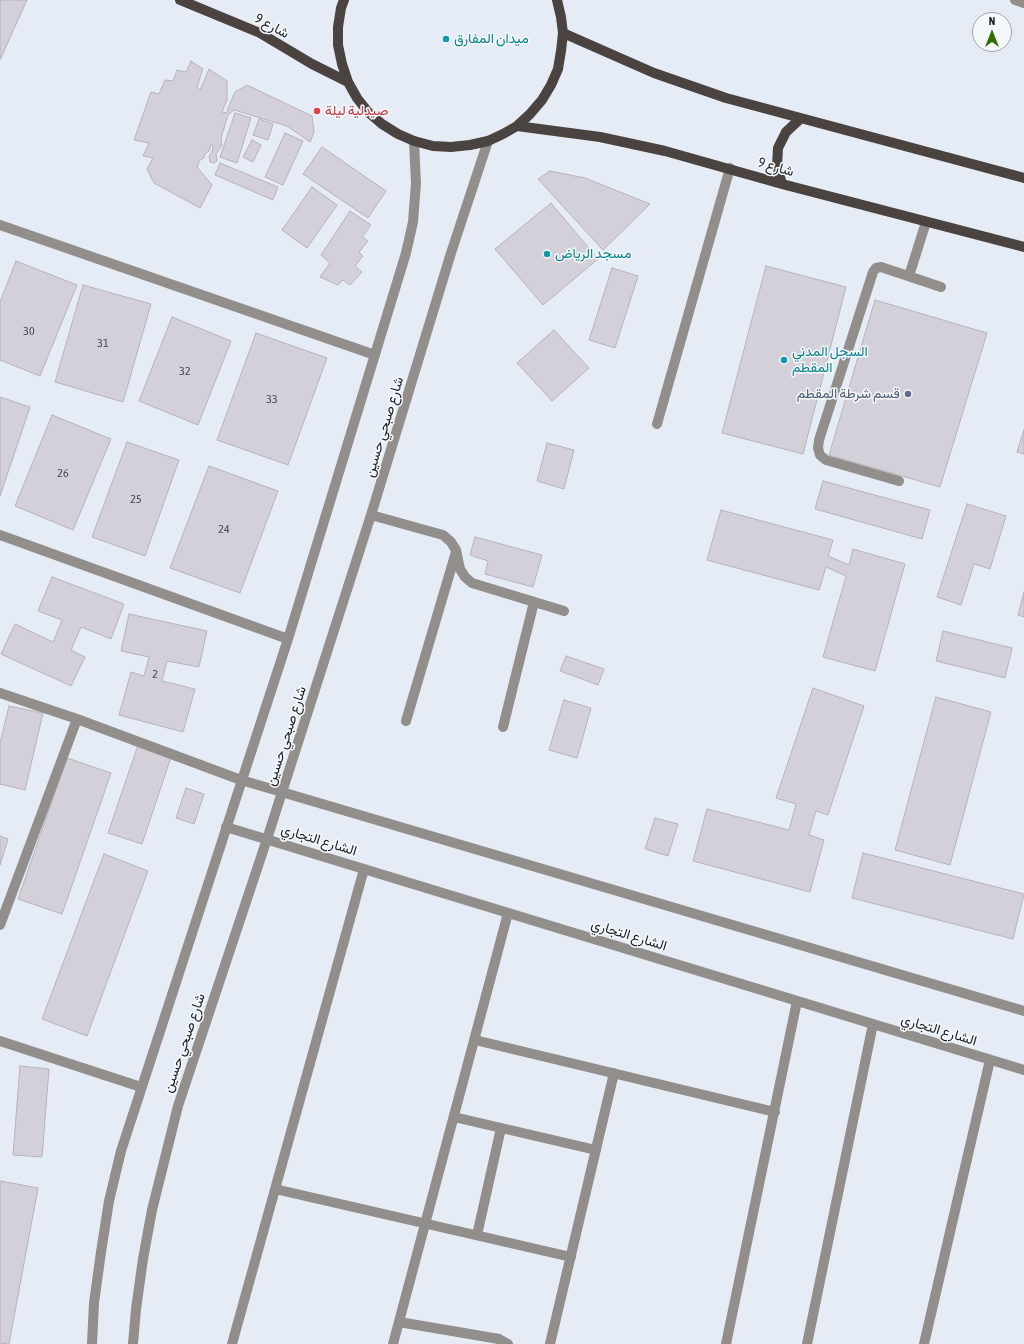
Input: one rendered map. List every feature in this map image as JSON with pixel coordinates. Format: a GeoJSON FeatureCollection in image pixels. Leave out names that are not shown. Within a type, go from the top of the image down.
{"type":"FeatureCollection","features":[{"type":"Feature","properties":{"kind":"main road","name":"شارع 9"},"geometry":{"type":"LineString","coordinates":[[180,0],[260,33],[312,64],[348,82]]}},
{"type":"Feature","properties":{"kind":"main road"},"geometry":{"type":"LineString","coordinates":[[344,0],[338,27],[338,46],[348,82],[357,98],[368,112],[382,124],[398,134],[414,142],[432,146],[451,147],[488,141],[503,134],[517,126],[542,100],[558,69],[561,51],[561,17],[557,0]]}},
{"type":"Feature","properties":{"kind":"main road"},"geometry":{"type":"LineString","coordinates":[[562,33],[618,58],[690,86],[726,98],[1024,178]]}},
{"type":"Feature","properties":{"kind":"main road"},"geometry":{"type":"LineString","coordinates":[[782,184],[777,166],[778,148],[786,132],[800,119]]}},
{"type":"Feature","properties":{"kind":"main road","name":"شارع 9"},"geometry":{"type":"LineString","coordinates":[[517,126],[553,129],[633,143],[730,168],[782,184],[1024,247]]}},
{"type":"Feature","properties":{"kind":"street"},"geometry":{"type":"LineString","coordinates":[[1015,0],[1024,3]]}},
{"type":"Feature","properties":{"kind":"street","name":"شارع صبحي حسين"},"geometry":{"type":"LineString","coordinates":[[133,1344],[143,1259],[152,1210],[178,1106],[267,839],[372,515],[451,252],[488,141]]}},
{"type":"Feature","properties":{"kind":"street","name":"شارع صبحي حسين"},"geometry":{"type":"LineString","coordinates":[[92,1344],[94,1303],[109,1201],[120,1151],[288,639],[406,253],[413,222],[416,183],[414,142]]}},
{"type":"Feature","properties":{"kind":"street"},"geometry":{"type":"LineString","coordinates":[[657,424],[730,168]]}},
{"type":"Feature","properties":{"kind":"street"},"geometry":{"type":"LineString","coordinates":[[909,276],[926,222]]}},
{"type":"Feature","properties":{"kind":"street"},"geometry":{"type":"LineString","coordinates":[[0,225],[375,355]]}},
{"type":"Feature","properties":{"kind":"street"},"geometry":{"type":"LineString","coordinates":[[899,481],[826,460],[820,455],[818,448],[873,272],[876,268],[881,267],[941,287]]}},
{"type":"Feature","properties":{"kind":"street"},"geometry":{"type":"LineString","coordinates":[[372,515],[443,535],[451,542],[456,550],[460,569],[465,577],[472,583],[564,611]]}},
{"type":"Feature","properties":{"kind":"street"},"geometry":{"type":"LineString","coordinates":[[0,535],[288,639]]}},
{"type":"Feature","properties":{"kind":"street"},"geometry":{"type":"LineString","coordinates":[[406,721],[456,550]]}},
{"type":"Feature","properties":{"kind":"street"},"geometry":{"type":"LineString","coordinates":[[503,727],[534,602]]}},
{"type":"Feature","properties":{"kind":"street"},"geometry":{"type":"LineString","coordinates":[[0,693],[77,719],[241,780],[1024,1011]]}},
{"type":"Feature","properties":{"kind":"street"},"geometry":{"type":"LineString","coordinates":[[0,925],[77,719]]}},
{"type":"Feature","properties":{"kind":"street","name":"الشارع التجاري"},"geometry":{"type":"LineString","coordinates":[[226,827],[1024,1070]]}},
{"type":"Feature","properties":{"kind":"street"},"geometry":{"type":"LineString","coordinates":[[232,1344],[364,869]]}},
{"type":"Feature","properties":{"kind":"street"},"geometry":{"type":"LineString","coordinates":[[393,1344],[508,913]]}},
{"type":"Feature","properties":{"kind":"street"},"geometry":{"type":"LineString","coordinates":[[726,1344],[797,1000]]}},
{"type":"Feature","properties":{"kind":"street"},"geometry":{"type":"LineString","coordinates":[[807,1344],[873,1024]]}},
{"type":"Feature","properties":{"kind":"street"},"geometry":{"type":"LineString","coordinates":[[475,1040],[774,1112]]}},
{"type":"Feature","properties":{"kind":"street"},"geometry":{"type":"LineString","coordinates":[[0,1041],[141,1087]]}},
{"type":"Feature","properties":{"kind":"street"},"geometry":{"type":"LineString","coordinates":[[924,1344],[990,1060]]}},
{"type":"Feature","properties":{"kind":"street"},"geometry":{"type":"LineString","coordinates":[[550,1344],[614,1073]]}},
{"type":"Feature","properties":{"kind":"street"},"geometry":{"type":"LineString","coordinates":[[454,1117],[596,1150]]}},
{"type":"Feature","properties":{"kind":"street"},"geometry":{"type":"LineString","coordinates":[[477,1235],[501,1128]]}},
{"type":"Feature","properties":{"kind":"street"},"geometry":{"type":"LineString","coordinates":[[275,1189],[571,1257]]}},
{"type":"Feature","properties":{"kind":"street"},"geometry":{"type":"LineString","coordinates":[[399,1322],[499,1339],[508,1344]]}},
{"type":"Feature","properties":{"kind":"building"},"geometry":{"type":"Polygon","coordinates":[[[0,0],[27,0],[0,60],[0,0]]]}},
{"type":"Feature","properties":{"kind":"building"},"geometry":{"type":"Polygon","coordinates":[[[191,61],[203,69],[197,87],[200,90],[209,69],[227,81],[227,100],[222,112],[227,113],[235,92],[247,85],[312,116],[314,132],[310,142],[287,126],[234,110],[228,115],[221,138],[222,145],[216,154],[217,161],[214,163],[210,162],[209,156],[212,152],[213,145],[211,144],[209,151],[205,154],[204,158],[200,160],[197,167],[212,185],[200,208],[154,183],[147,169],[153,158],[143,156],[149,143],[134,140],[151,92],[159,94],[165,80],[173,81],[177,70],[186,72],[191,61]]]}},
{"type":"Feature","properties":{"kind":"building"},"geometry":{"type":"Polygon","coordinates":[[[235,113],[251,118],[237,163],[220,157],[235,113]]]}},
{"type":"Feature","properties":{"kind":"building"},"geometry":{"type":"Polygon","coordinates":[[[259,119],[273,124],[268,140],[253,135],[259,119]]]}},
{"type":"Feature","properties":{"kind":"building"},"geometry":{"type":"Polygon","coordinates":[[[285,133],[303,141],[283,185],[265,177],[285,133]]]}},
{"type":"Feature","properties":{"kind":"building"},"geometry":{"type":"Polygon","coordinates":[[[252,140],[261,145],[253,162],[243,157],[252,140]]]}},
{"type":"Feature","properties":{"kind":"building"},"geometry":{"type":"Polygon","coordinates":[[[322,147],[386,191],[368,218],[303,174],[322,147]]]}},
{"type":"Feature","properties":{"kind":"building"},"geometry":{"type":"Polygon","coordinates":[[[220,163],[278,187],[273,200],[215,175],[220,163]]]}},
{"type":"Feature","properties":{"kind":"building"},"geometry":{"type":"Polygon","coordinates":[[[550,171],[585,178],[650,204],[603,250],[538,179],[550,171]]]}},
{"type":"Feature","properties":{"kind":"building"},"geometry":{"type":"Polygon","coordinates":[[[312,187],[337,205],[307,248],[282,230],[312,187]]]}},
{"type":"Feature","properties":{"kind":"building","name":"مسجد الرياض"},"geometry":{"type":"Polygon","coordinates":[[[551,203],[598,259],[543,305],[495,249],[551,203]]]}},
{"type":"Feature","properties":{"kind":"building"},"geometry":{"type":"Polygon","coordinates":[[[350,211],[371,225],[362,237],[368,241],[359,252],[363,256],[355,266],[362,272],[350,285],[343,280],[338,285],[320,277],[330,263],[321,255],[350,211]]]}},
{"type":"Feature","properties":{"kind":"building"},"geometry":{"type":"Polygon","coordinates":[[[16,261],[77,285],[40,376],[0,360],[0,302],[16,261]]]}},
{"type":"Feature","properties":{"kind":"building","name":"السجل المدني المقطم"},"geometry":{"type":"Polygon","coordinates":[[[766,266],[846,287],[803,454],[722,433],[766,266]]]}},
{"type":"Feature","properties":{"kind":"building"},"geometry":{"type":"Polygon","coordinates":[[[612,268],[638,276],[615,348],[589,340],[612,268]]]}},
{"type":"Feature","properties":{"kind":"building"},"geometry":{"type":"Polygon","coordinates":[[[83,285],[151,304],[123,402],[55,382],[83,285]]]}},
{"type":"Feature","properties":{"kind":"building","name":"قسم شرطة المقطم"},"geometry":{"type":"Polygon","coordinates":[[[875,300],[987,333],[940,487],[829,455],[875,300]]]}},
{"type":"Feature","properties":{"kind":"building"},"geometry":{"type":"Polygon","coordinates":[[[172,317],[231,341],[198,425],[139,401],[172,317]]]}},
{"type":"Feature","properties":{"kind":"building"},"geometry":{"type":"Polygon","coordinates":[[[554,330],[589,368],[552,401],[517,363],[554,330]]]}},
{"type":"Feature","properties":{"kind":"building"},"geometry":{"type":"Polygon","coordinates":[[[256,333],[327,358],[288,465],[217,440],[256,333]]]}},
{"type":"Feature","properties":{"kind":"building"},"geometry":{"type":"Polygon","coordinates":[[[0,397],[30,407],[0,496],[0,397]]]}},
{"type":"Feature","properties":{"kind":"building"},"geometry":{"type":"Polygon","coordinates":[[[52,415],[111,439],[73,530],[15,506],[52,415]]]}},
{"type":"Feature","properties":{"kind":"building"},"geometry":{"type":"Polygon","coordinates":[[[1024,430],[1024,454],[1017,452],[1024,430]]]}},
{"type":"Feature","properties":{"kind":"building"},"geometry":{"type":"Polygon","coordinates":[[[127,442],[179,460],[145,556],[92,537],[127,442]]]}},
{"type":"Feature","properties":{"kind":"building"},"geometry":{"type":"Polygon","coordinates":[[[547,443],[574,450],[564,489],[537,481],[547,443]]]}},
{"type":"Feature","properties":{"kind":"building"},"geometry":{"type":"Polygon","coordinates":[[[209,466],[278,491],[240,593],[170,568],[209,466]]]}},
{"type":"Feature","properties":{"kind":"building"},"geometry":{"type":"Polygon","coordinates":[[[823,481],[930,510],[922,539],[815,509],[823,481]]]}},
{"type":"Feature","properties":{"kind":"building"},"geometry":{"type":"Polygon","coordinates":[[[967,504],[1006,516],[990,569],[974,564],[961,605],[937,597],[967,504]]]}},
{"type":"Feature","properties":{"kind":"building"},"geometry":{"type":"Polygon","coordinates":[[[721,510],[833,540],[828,556],[849,565],[853,549],[905,564],[875,671],[823,657],[846,576],[826,567],[819,590],[707,560],[721,510]]]}},
{"type":"Feature","properties":{"kind":"building"},"geometry":{"type":"Polygon","coordinates":[[[475,537],[542,555],[533,587],[485,574],[488,561],[470,555],[475,537]]]}},
{"type":"Feature","properties":{"kind":"building"},"geometry":{"type":"Polygon","coordinates":[[[52,577],[124,604],[111,639],[81,627],[71,650],[85,657],[71,686],[1,654],[15,624],[53,642],[62,620],[38,611],[52,577]]]}},
{"type":"Feature","properties":{"kind":"building"},"geometry":{"type":"Polygon","coordinates":[[[1024,592],[1024,617],[1018,615],[1024,592]]]}},
{"type":"Feature","properties":{"kind":"building"},"geometry":{"type":"Polygon","coordinates":[[[129,614],[207,631],[199,667],[167,661],[162,681],[195,689],[183,732],[119,715],[131,672],[144,676],[149,657],[121,651],[129,614]]]}},
{"type":"Feature","properties":{"kind":"building"},"geometry":{"type":"Polygon","coordinates":[[[943,631],[1012,648],[1005,678],[936,661],[943,631]]]}},
{"type":"Feature","properties":{"kind":"building"},"geometry":{"type":"Polygon","coordinates":[[[566,656],[604,669],[598,685],[560,671],[566,656]]]}},
{"type":"Feature","properties":{"kind":"building"},"geometry":{"type":"Polygon","coordinates":[[[813,688],[864,706],[828,815],[816,811],[809,835],[824,840],[810,892],[693,861],[707,809],[789,830],[796,804],[776,798],[813,688]]]}},
{"type":"Feature","properties":{"kind":"building"},"geometry":{"type":"Polygon","coordinates":[[[936,697],[991,712],[950,865],[895,850],[936,697]]]}},
{"type":"Feature","properties":{"kind":"building"},"geometry":{"type":"Polygon","coordinates":[[[564,700],[591,708],[577,758],[549,750],[564,700]]]}},
{"type":"Feature","properties":{"kind":"building"},"geometry":{"type":"Polygon","coordinates":[[[9,706],[43,713],[25,790],[0,784],[0,743],[9,706]]]}},
{"type":"Feature","properties":{"kind":"building"},"geometry":{"type":"Polygon","coordinates":[[[138,745],[171,757],[142,844],[108,833],[138,745]]]}},
{"type":"Feature","properties":{"kind":"building"},"geometry":{"type":"Polygon","coordinates":[[[67,758],[111,773],[62,914],[18,899],[67,758]]]}},
{"type":"Feature","properties":{"kind":"building"},"geometry":{"type":"Polygon","coordinates":[[[186,788],[204,794],[194,824],[176,818],[186,788]]]}},
{"type":"Feature","properties":{"kind":"building"},"geometry":{"type":"Polygon","coordinates":[[[655,818],[678,824],[668,856],[645,849],[655,818]]]}},
{"type":"Feature","properties":{"kind":"building"},"geometry":{"type":"Polygon","coordinates":[[[0,836],[8,839],[0,865],[0,836]]]}},
{"type":"Feature","properties":{"kind":"building"},"geometry":{"type":"Polygon","coordinates":[[[863,853],[1024,894],[1013,939],[852,898],[863,853]]]}},
{"type":"Feature","properties":{"kind":"building"},"geometry":{"type":"Polygon","coordinates":[[[104,854],[148,871],[87,1036],[42,1019],[104,854]]]}},
{"type":"Feature","properties":{"kind":"building"},"geometry":{"type":"Polygon","coordinates":[[[20,1066],[49,1069],[42,1157],[13,1155],[20,1066]]]}},
{"type":"Feature","properties":{"kind":"building"},"geometry":{"type":"Polygon","coordinates":[[[1,1181],[38,1188],[9,1344],[0,1343],[1,1181]]]}},
{"type":"Feature","properties":{"kind":"place","name":"ميدان المفارق"},"geometry":{"type":"Point","coordinates":[446,39]}},
{"type":"Feature","properties":{"kind":"place","name":"صيدلية ليلة"},"geometry":{"type":"Point","coordinates":[317,111]}},
{"type":"Feature","properties":{"kind":"place","name":"مسجد الرياض"},"geometry":{"type":"Point","coordinates":[547,254]}},
{"type":"Feature","properties":{"kind":"place","name":"السجل المدني المقطم"},"geometry":{"type":"Point","coordinates":[784,360]}},
{"type":"Feature","properties":{"kind":"place","name":"قسم شرطة المقطم"},"geometry":{"type":"Point","coordinates":[908,394]}}]}
